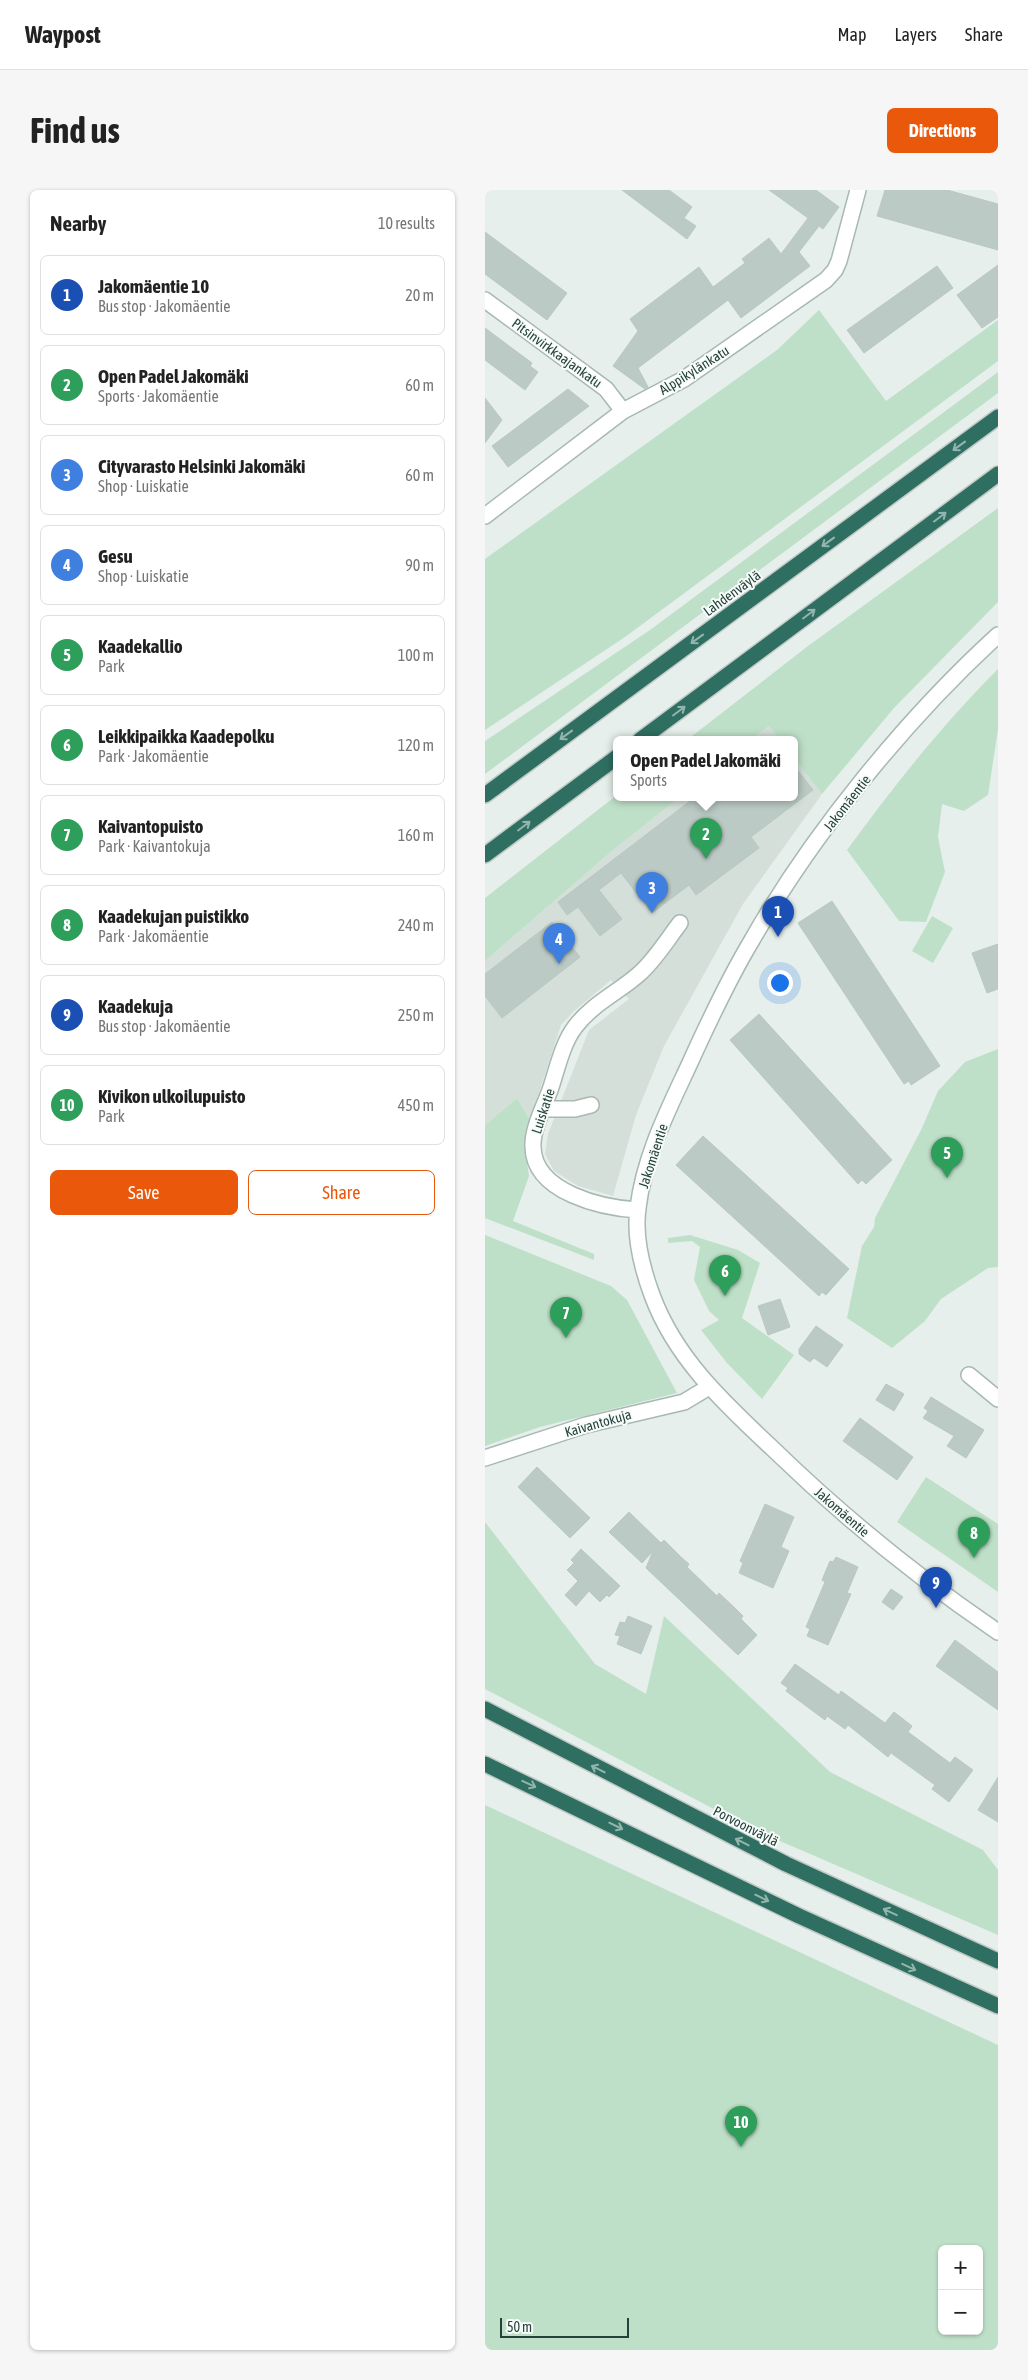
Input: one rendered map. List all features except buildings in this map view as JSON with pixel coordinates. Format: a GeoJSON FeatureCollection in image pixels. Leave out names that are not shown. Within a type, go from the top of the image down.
{"type":"FeatureCollection","features":[{"type":"Feature","properties":{"kind":"highway","name":"Lahdenväylä"},"geometry":{"type":"LineString","coordinates":[[485,795],[998,417]]}},
{"type":"Feature","properties":{"kind":"highway"},"geometry":{"type":"LineString","coordinates":[[645,736],[998,474]]}},
{"type":"Feature","properties":{"kind":"highway"},"geometry":{"type":"LineString","coordinates":[[485,855],[613,760]]}},
{"type":"Feature","properties":{"kind":"highway","name":"Porvoonväylä"},"geometry":{"type":"LineString","coordinates":[[485,1709],[786,1864],[998,1961]]}},
{"type":"Feature","properties":{"kind":"highway"},"geometry":{"type":"LineString","coordinates":[[485,1764],[799,1916],[998,2006]]}},
{"type":"Feature","properties":{"kind":"street","name":"Alppikylänkatu"},"geometry":{"type":"LineString","coordinates":[[485,516],[623,411],[684,379],[826,280],[839,261],[858,190]]}},
{"type":"Feature","properties":{"kind":"street","name":"Pitsinvirkkaajankatu"},"geometry":{"type":"LineString","coordinates":[[485,300],[606,389],[623,411]]}},
{"type":"Feature","properties":{"kind":"street","name":"Jakomäentie"},"geometry":{"type":"LineString","coordinates":[[998,635],[938,693],[896,741],[809,851],[779,895],[738,965],[671,1105],[651,1152],[638,1210],[640,1251],[653,1298],[664,1322],[686,1358],[709,1387],[801,1476],[874,1540],[923,1579],[998,1632]]}},
{"type":"Feature","properties":{"kind":"street","name":"Luiskatie"},"geometry":{"type":"LineString","coordinates":[[638,1210],[618,1209],[587,1200],[565,1190],[545,1178],[533,1148],[543,1109],[572,1032],[590,1011],[640,973],[679,923]]}},
{"type":"Feature","properties":{"kind":"street"},"geometry":{"type":"LineString","coordinates":[[543,1109],[575,1109],[591,1105]]}},
{"type":"Feature","properties":{"kind":"street"},"geometry":{"type":"LineString","coordinates":[[969,1375],[998,1399]]}},
{"type":"Feature","properties":{"kind":"street","name":"Kaivantokuja"},"geometry":{"type":"LineString","coordinates":[[485,1458],[615,1416],[684,1402],[709,1387]]}},
{"type":"Feature","properties":{"kind":"shaded area"},"geometry":{"type":"Polygon","coordinates":[[[769,726],[777,736],[755,736],[769,726]]]}},
{"type":"Feature","properties":{"kind":"shaded area"},"geometry":{"type":"Polygon","coordinates":[[[798,763],[822,794],[743,904],[664,1046],[636,1115],[613,1196],[578,1186],[554,1171],[545,1154],[548,1134],[589,1030],[629,999],[611,980],[574,1011],[561,1025],[530,1120],[517,1098],[485,1125],[485,961],[612,851],[675,801],[798,801],[798,763]]]}},
{"type":"Feature","properties":{"kind":"green space"},"geometry":{"type":"Polygon","coordinates":[[[819,310],[886,401],[998,320],[998,361],[625,637],[485,730],[485,559],[777,350],[819,310]]]}},
{"type":"Feature","properties":{"kind":"green space"},"geometry":{"type":"Polygon","coordinates":[[[998,372],[998,393],[485,774],[485,741],[650,630],[998,372]]]}},
{"type":"Feature","properties":{"kind":"green space"},"geometry":{"type":"Polygon","coordinates":[[[998,508],[998,602],[894,708],[822,794],[798,763],[798,736],[777,736],[769,726],[755,736],[692,736],[808,646],[998,508]]]}},
{"type":"Feature","properties":{"kind":"green space"},"geometry":{"type":"Polygon","coordinates":[[[998,669],[998,729],[988,795],[964,811],[942,804],[938,837],[945,872],[926,922],[899,921],[847,850],[919,757],[957,712],[998,669]]]}},
{"type":"Feature","properties":{"kind":"green space"},"geometry":{"type":"Polygon","coordinates":[[[613,798],[613,801],[675,801],[612,851],[485,961],[485,898],[613,798]]]}},
{"type":"Feature","properties":{"kind":"green space"},"geometry":{"type":"Polygon","coordinates":[[[932,916],[953,928],[933,963],[912,951],[932,916]]]}},
{"type":"Feature","properties":{"kind":"green space"},"geometry":{"type":"Polygon","coordinates":[[[998,1049],[998,1267],[988,1268],[941,1299],[925,1321],[892,1348],[847,1318],[862,1246],[874,1227],[875,1218],[921,1130],[938,1091],[965,1062],[998,1049]]]}},
{"type":"Feature","properties":{"kind":"green space"},"geometry":{"type":"Polygon","coordinates":[[[517,1098],[530,1120],[526,1156],[529,1176],[513,1221],[594,1254],[594,1260],[485,1218],[485,1125],[517,1098]]]}},
{"type":"Feature","properties":{"kind":"green space"},"geometry":{"type":"Polygon","coordinates":[[[485,1235],[611,1286],[627,1300],[677,1393],[540,1427],[485,1446],[485,1235]]]}},
{"type":"Feature","properties":{"kind":"green space"},"geometry":{"type":"Polygon","coordinates":[[[690,1235],[738,1250],[760,1263],[742,1318],[794,1355],[762,1399],[727,1363],[701,1330],[719,1320],[709,1311],[694,1280],[700,1247],[692,1241],[668,1243],[668,1238],[690,1235]]]}},
{"type":"Feature","properties":{"kind":"green space"},"geometry":{"type":"Polygon","coordinates":[[[926,1477],[998,1524],[998,1592],[897,1522],[926,1477]]]}},
{"type":"Feature","properties":{"kind":"green space"},"geometry":{"type":"Polygon","coordinates":[[[485,1522],[595,1664],[646,1694],[664,1616],[830,1772],[983,1850],[998,1870],[998,1935],[750,1828],[485,1689],[485,1522]]]}},
{"type":"Feature","properties":{"kind":"green space"},"geometry":{"type":"Polygon","coordinates":[[[485,1805],[998,2045],[998,2350],[485,2350],[485,1805]]]}},
{"type":"Feature","properties":{"kind":"place","name":"Open Padel Jakomäki"},"geometry":{"type":"Point","coordinates":[706,859]}},
{"type":"Feature","properties":{"kind":"place","name":"Cityvarasto Helsinki Jakomäki"},"geometry":{"type":"Point","coordinates":[652,913]}},
{"type":"Feature","properties":{"kind":"place","name":"Jakomäentie 10"},"geometry":{"type":"Point","coordinates":[778,937]}},
{"type":"Feature","properties":{"kind":"place","name":"Gesu"},"geometry":{"type":"Point","coordinates":[559,964]}},
{"type":"Feature","properties":{"kind":"place","name":"Kaadekallio"},"geometry":{"type":"Point","coordinates":[947,1178]}},
{"type":"Feature","properties":{"kind":"place","name":"Leikkipaikka Kaadepolku"},"geometry":{"type":"Point","coordinates":[725,1296]}},
{"type":"Feature","properties":{"kind":"place","name":"Kaivantopuisto"},"geometry":{"type":"Point","coordinates":[566,1338]}},
{"type":"Feature","properties":{"kind":"place","name":"Kaadekujan puistikko"},"geometry":{"type":"Point","coordinates":[974,1558]}},
{"type":"Feature","properties":{"kind":"place","name":"Kaadekuja"},"geometry":{"type":"Point","coordinates":[936,1608]}},
{"type":"Feature","properties":{"kind":"place","name":"Kivikon ulkoilupuisto"},"geometry":{"type":"Point","coordinates":[741,2147]}}]}
